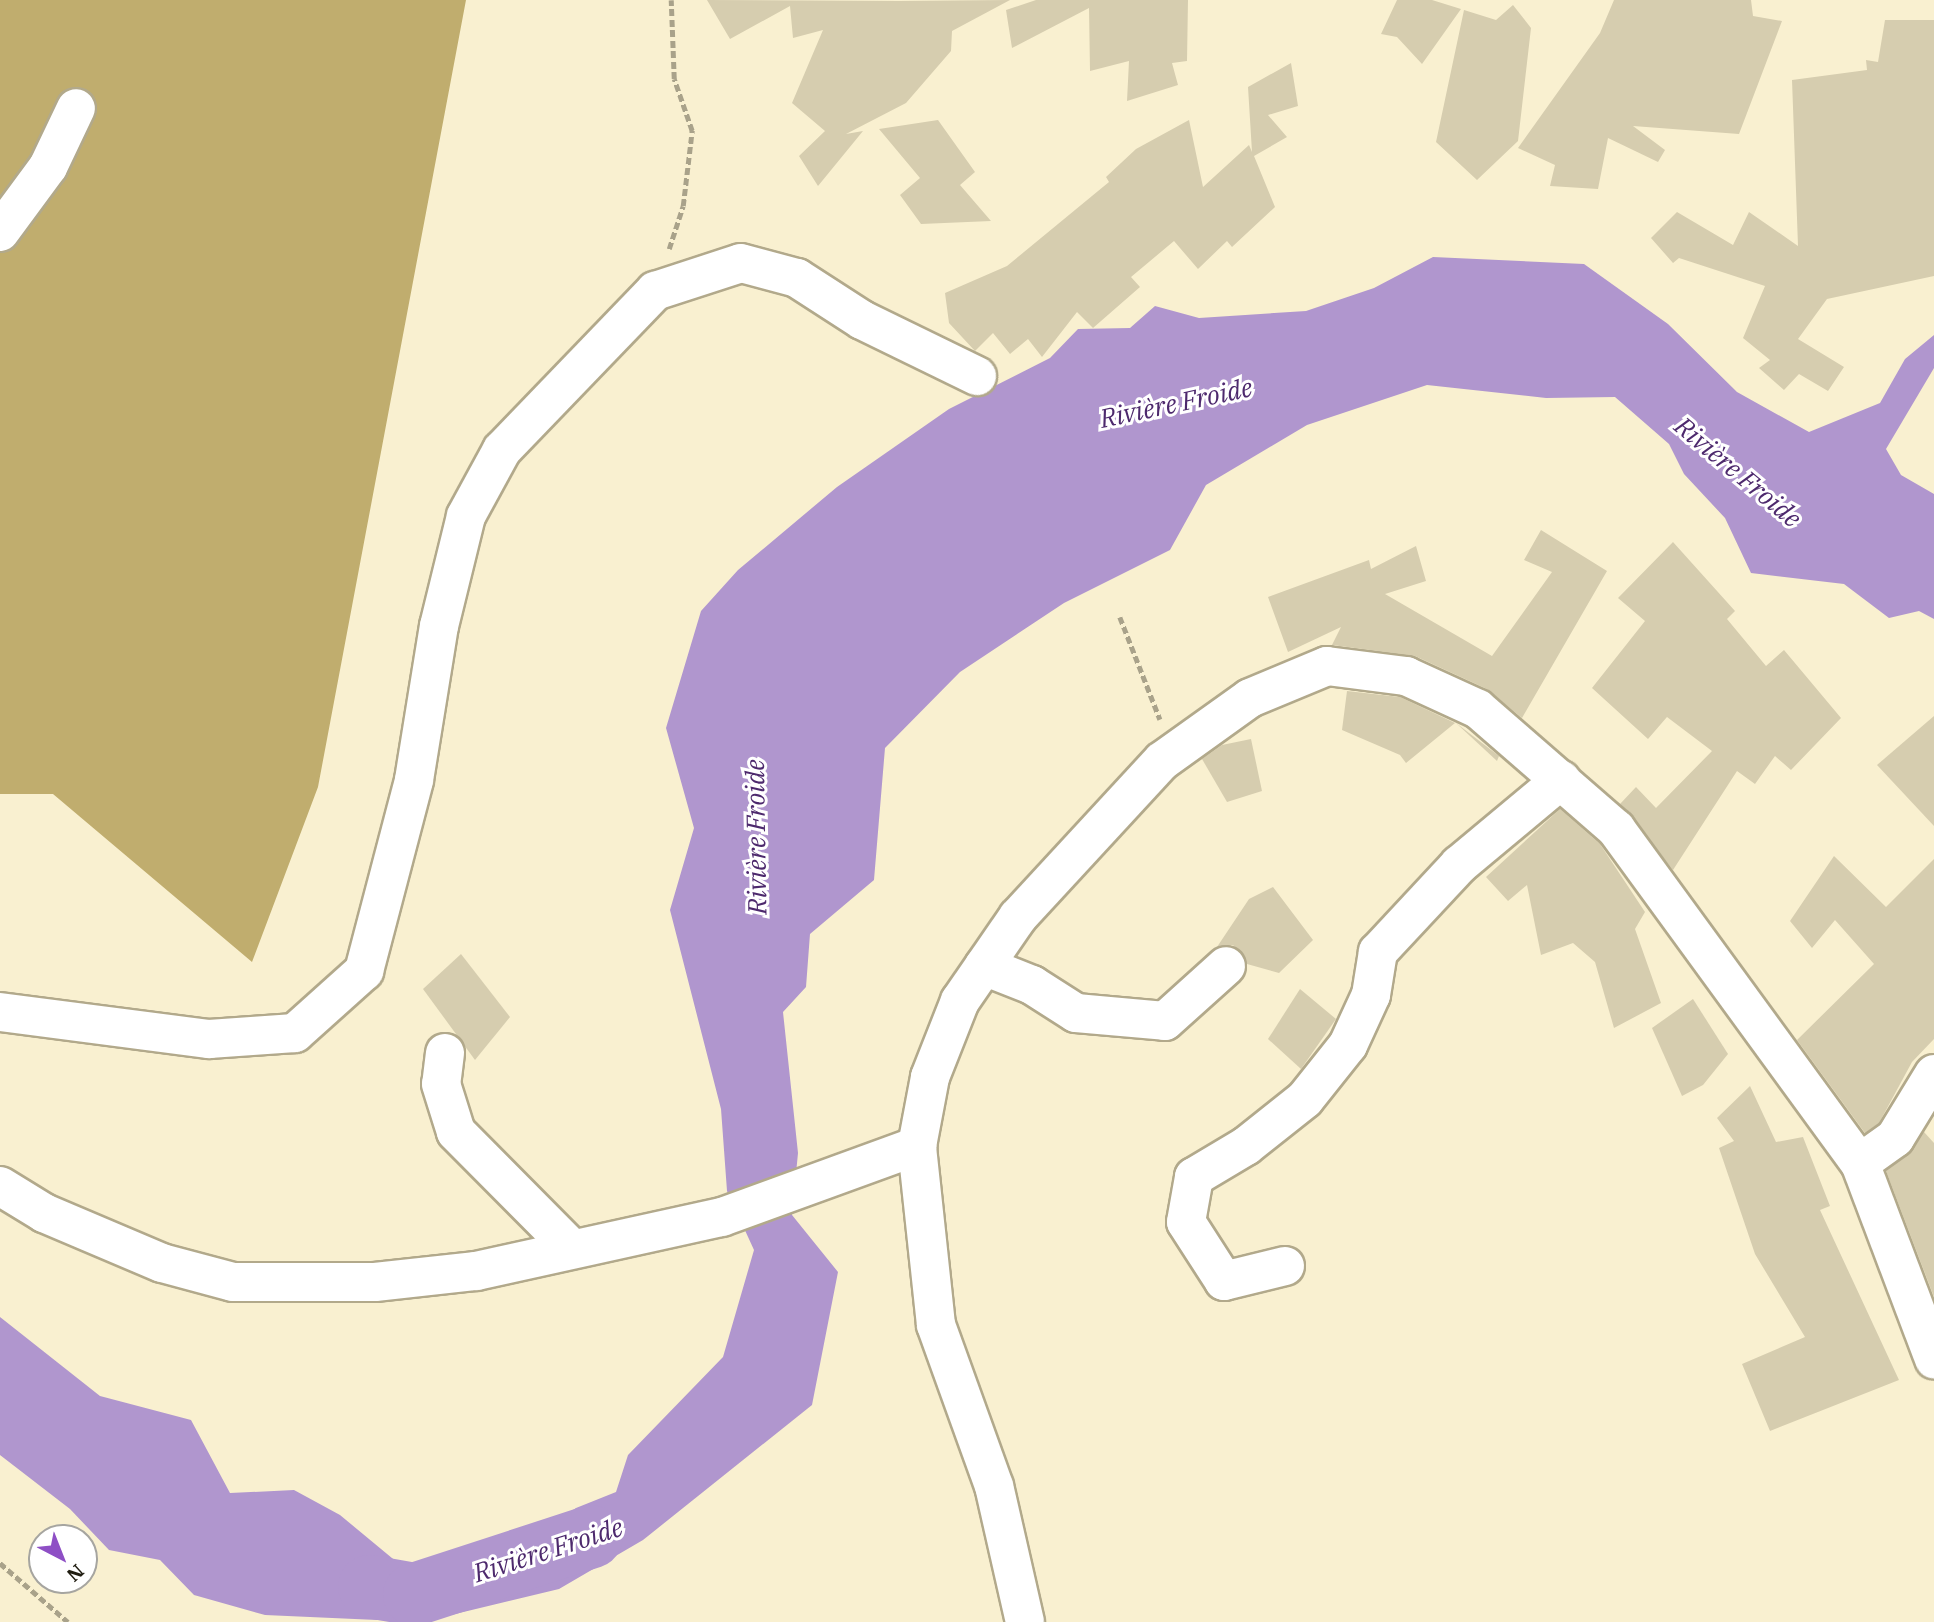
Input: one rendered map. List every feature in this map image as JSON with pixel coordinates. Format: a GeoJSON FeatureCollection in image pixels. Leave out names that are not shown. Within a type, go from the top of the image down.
{"type":"FeatureCollection","features":[{"type":"Feature","properties":{"kind":"street"},"geometry":{"type":"LineString","coordinates":[[0,232],[48,167],[76,108]]}},
{"type":"Feature","properties":{"kind":"street"},"geometry":{"type":"LineString","coordinates":[[0,1012],[209,1039],[295,1033],[364,971],[414,780],[439,626],[466,516],[502,450],[655,291],[741,263],[786,275],[977,376]]}},
{"type":"Feature","properties":{"kind":"street"},"geometry":{"type":"LineString","coordinates":[[1025,1622],[994,1486],[936,1325],[917,1146],[930,1077],[960,1001],[1018,917],[1162,761],[1250,698],[1327,666],[1406,676],[1478,709],[1616,829],[1860,1163],[1934,1359]]}},
{"type":"Feature","properties":{"kind":"street"},"geometry":{"type":"LineString","coordinates":[[1285,1266],[1224,1281],[1186,1223],[1195,1177],[1246,1146],[1305,1099],[1348,1045],[1371,995],[1378,953],[1459,866],[1561,780]]}},
{"type":"Feature","properties":{"kind":"street"},"geometry":{"type":"LineString","coordinates":[[984,967],[1032,985],[1076,1013],[1166,1021],[1226,967]]}},
{"type":"Feature","properties":{"kind":"street"},"geometry":{"type":"LineString","coordinates":[[445,1053],[441,1084],[456,1132],[572,1249]]}},
{"type":"Feature","properties":{"kind":"street"},"geometry":{"type":"LineString","coordinates":[[1860,1163],[1895,1138],[1934,1074]]}},
{"type":"Feature","properties":{"kind":"street"},"geometry":{"type":"LineString","coordinates":[[0,1186],[44,1213],[162,1263],[233,1282],[375,1282],[476,1271],[722,1217],[917,1146]]}},
{"type":"Feature","properties":{"kind":"path"},"geometry":{"type":"LineString","coordinates":[[655,291],[683,206],[692,131],[674,79],[671,0]]}},
{"type":"Feature","properties":{"kind":"path"},"geometry":{"type":"LineString","coordinates":[[1120,617],[1159,713],[1162,761]]}},
{"type":"Feature","properties":{"kind":"path"},"geometry":{"type":"LineString","coordinates":[[0,1563],[68,1622]]}},
{"type":"Feature","properties":{"kind":"shaded area"},"geometry":{"type":"Polygon","coordinates":[[[0,0],[466,0],[318,787],[252,962],[53,794],[0,794],[0,0]]]}},
{"type":"Feature","properties":{"kind":"water"},"geometry":{"type":"Polygon","coordinates":[[[1433,257],[1584,264],[1668,324],[1737,392],[1809,432],[1880,403],[1905,359],[1934,335],[1934,368],[1886,449],[1901,475],[1934,494],[1934,619],[1919,611],[1889,618],[1844,584],[1751,573],[1725,518],[1684,474],[1669,444],[1615,397],[1546,398],[1427,385],[1307,425],[1206,485],[1170,550],[1064,603],[960,672],[885,748],[874,880],[810,934],[806,987],[783,1012],[798,1153],[792,1215],[838,1272],[812,1405],[643,1540],[559,1589],[422,1622],[265,1615],[194,1595],[160,1560],[109,1550],[98,1538],[98,1524],[84,1524],[70,1509],[0,1455],[0,1317],[100,1396],[191,1420],[230,1493],[294,1490],[340,1515],[404,1568],[492,1590],[516,1549],[576,1508],[616,1492],[628,1455],[723,1357],[754,1250],[727,1191],[721,1109],[670,910],[694,828],[666,728],[701,611],[738,570],[837,487],[949,409],[1050,358],[1078,329],[1130,328],[1155,306],[1199,318],[1306,311],[1374,288],[1433,257]]]}},
{"type":"Feature","properties":{"kind":"building"},"geometry":{"type":"Polygon","coordinates":[[[707,0],[1010,0],[952,31],[951,51],[906,103],[846,134],[863,131],[818,186],[799,156],[825,131],[792,103],[823,30],[793,38],[790,6],[730,39],[707,0]]]}},
{"type":"Feature","properties":{"kind":"building"},"geometry":{"type":"Polygon","coordinates":[[[1036,0],[1188,0],[1187,61],[1172,63],[1178,85],[1127,101],[1129,61],[1090,71],[1089,8],[1012,48],[1006,10],[1036,0]]]}},
{"type":"Feature","properties":{"kind":"building"},"geometry":{"type":"Polygon","coordinates":[[[1397,0],[1432,0],[1461,9],[1422,64],[1397,37],[1381,34],[1397,0]]]}},
{"type":"Feature","properties":{"kind":"building"},"geometry":{"type":"Polygon","coordinates":[[[1614,0],[1751,0],[1753,16],[1782,21],[1739,134],[1633,126],[1665,150],[1658,162],[1608,138],[1598,189],[1550,186],[1555,165],[1518,148],[1600,33],[1614,0]]]}},
{"type":"Feature","properties":{"kind":"building"},"geometry":{"type":"Polygon","coordinates":[[[1513,5],[1531,28],[1518,141],[1477,180],[1436,142],[1464,10],[1496,20],[1513,5]]]}},
{"type":"Feature","properties":{"kind":"building"},"geometry":{"type":"Polygon","coordinates":[[[1885,20],[1934,20],[1934,276],[1827,299],[1798,339],[1844,367],[1828,391],[1799,374],[1784,390],[1759,368],[1770,360],[1743,338],[1765,286],[1679,258],[1673,263],[1651,238],[1677,212],[1733,245],[1749,212],[1798,246],[1792,80],[1867,70],[1866,60],[1878,62],[1885,20]]]}},
{"type":"Feature","properties":{"kind":"building"},"geometry":{"type":"Polygon","coordinates":[[[1291,63],[1298,106],[1268,115],[1287,137],[1254,156],[1275,207],[1232,247],[1227,241],[1198,269],[1174,241],[1131,277],[1140,287],[1093,328],[1077,312],[1042,357],[1028,339],[1010,354],[993,333],[975,351],[949,323],[945,293],[1007,266],[1109,182],[1106,177],[1136,149],[1189,120],[1203,187],[1249,145],[1252,152],[1248,87],[1291,63]]]}},
{"type":"Feature","properties":{"kind":"building"},"geometry":{"type":"Polygon","coordinates":[[[938,120],[975,172],[960,185],[991,221],[921,224],[900,195],[920,178],[879,129],[938,120]]]}},
{"type":"Feature","properties":{"kind":"building"},"geometry":{"type":"Polygon","coordinates":[[[1541,530],[1607,571],[1522,718],[1487,689],[1415,656],[1332,645],[1341,627],[1288,652],[1268,597],[1369,560],[1371,569],[1416,546],[1426,581],[1385,594],[1492,656],[1552,572],[1524,560],[1541,530]]]}},
{"type":"Feature","properties":{"kind":"building"},"geometry":{"type":"Polygon","coordinates":[[[1673,542],[1735,611],[1727,619],[1766,666],[1784,650],[1841,718],[1791,770],[1775,756],[1755,784],[1737,771],[1673,870],[1620,804],[1636,787],[1656,808],[1712,751],[1667,717],[1648,739],[1592,688],[1645,621],[1618,598],[1673,542]]]}},
{"type":"Feature","properties":{"kind":"building"},"geometry":{"type":"Polygon","coordinates":[[[1347,691],[1400,697],[1455,723],[1406,763],[1400,755],[1342,730],[1347,691]]]}},
{"type":"Feature","properties":{"kind":"building"},"geometry":{"type":"Polygon","coordinates":[[[1934,716],[1934,826],[1877,765],[1934,716]]]}},
{"type":"Feature","properties":{"kind":"building"},"geometry":{"type":"Polygon","coordinates":[[[1456,723],[1499,756],[1497,761],[1456,723]]]}},
{"type":"Feature","properties":{"kind":"building"},"geometry":{"type":"Polygon","coordinates":[[[1251,739],[1262,791],[1227,802],[1202,759],[1222,745],[1251,739]]]}},
{"type":"Feature","properties":{"kind":"building"},"geometry":{"type":"Polygon","coordinates":[[[1560,809],[1600,844],[1645,912],[1635,929],[1661,1003],[1614,1028],[1595,962],[1573,943],[1541,955],[1527,885],[1508,901],[1486,877],[1560,809]]]}},
{"type":"Feature","properties":{"kind":"building"},"geometry":{"type":"Polygon","coordinates":[[[1834,856],[1886,907],[1934,859],[1934,1039],[1912,1062],[1879,1123],[1865,1133],[1797,1040],[1874,964],[1835,920],[1812,948],[1790,921],[1834,856]]]}},
{"type":"Feature","properties":{"kind":"building"},"geometry":{"type":"Polygon","coordinates":[[[1273,887],[1313,940],[1279,973],[1247,964],[1233,945],[1217,947],[1249,899],[1273,887]]]}},
{"type":"Feature","properties":{"kind":"building"},"geometry":{"type":"Polygon","coordinates":[[[461,954],[510,1017],[475,1060],[423,989],[461,954]]]}},
{"type":"Feature","properties":{"kind":"building"},"geometry":{"type":"Polygon","coordinates":[[[1300,989],[1336,1019],[1301,1069],[1268,1039],[1300,989]]]}},
{"type":"Feature","properties":{"kind":"building"},"geometry":{"type":"Polygon","coordinates":[[[1693,999],[1728,1054],[1703,1085],[1682,1096],[1652,1028],[1693,999]]]}},
{"type":"Feature","properties":{"kind":"building"},"geometry":{"type":"Polygon","coordinates":[[[1750,1086],[1776,1142],[1803,1137],[1830,1206],[1820,1210],[1899,1380],[1770,1431],[1742,1364],[1805,1337],[1755,1254],[1719,1148],[1734,1141],[1717,1118],[1750,1086]]]}},
{"type":"Feature","properties":{"kind":"building"},"geometry":{"type":"Polygon","coordinates":[[[1924,1132],[1934,1143],[1934,1297],[1886,1171],[1924,1132]]]}},
{"type":"Feature","properties":{"kind":"waterway","name":"Rivière Froide"},"geometry":{"type":"LineString","coordinates":[[369,1586],[414,1594],[591,1536]]}}]}
